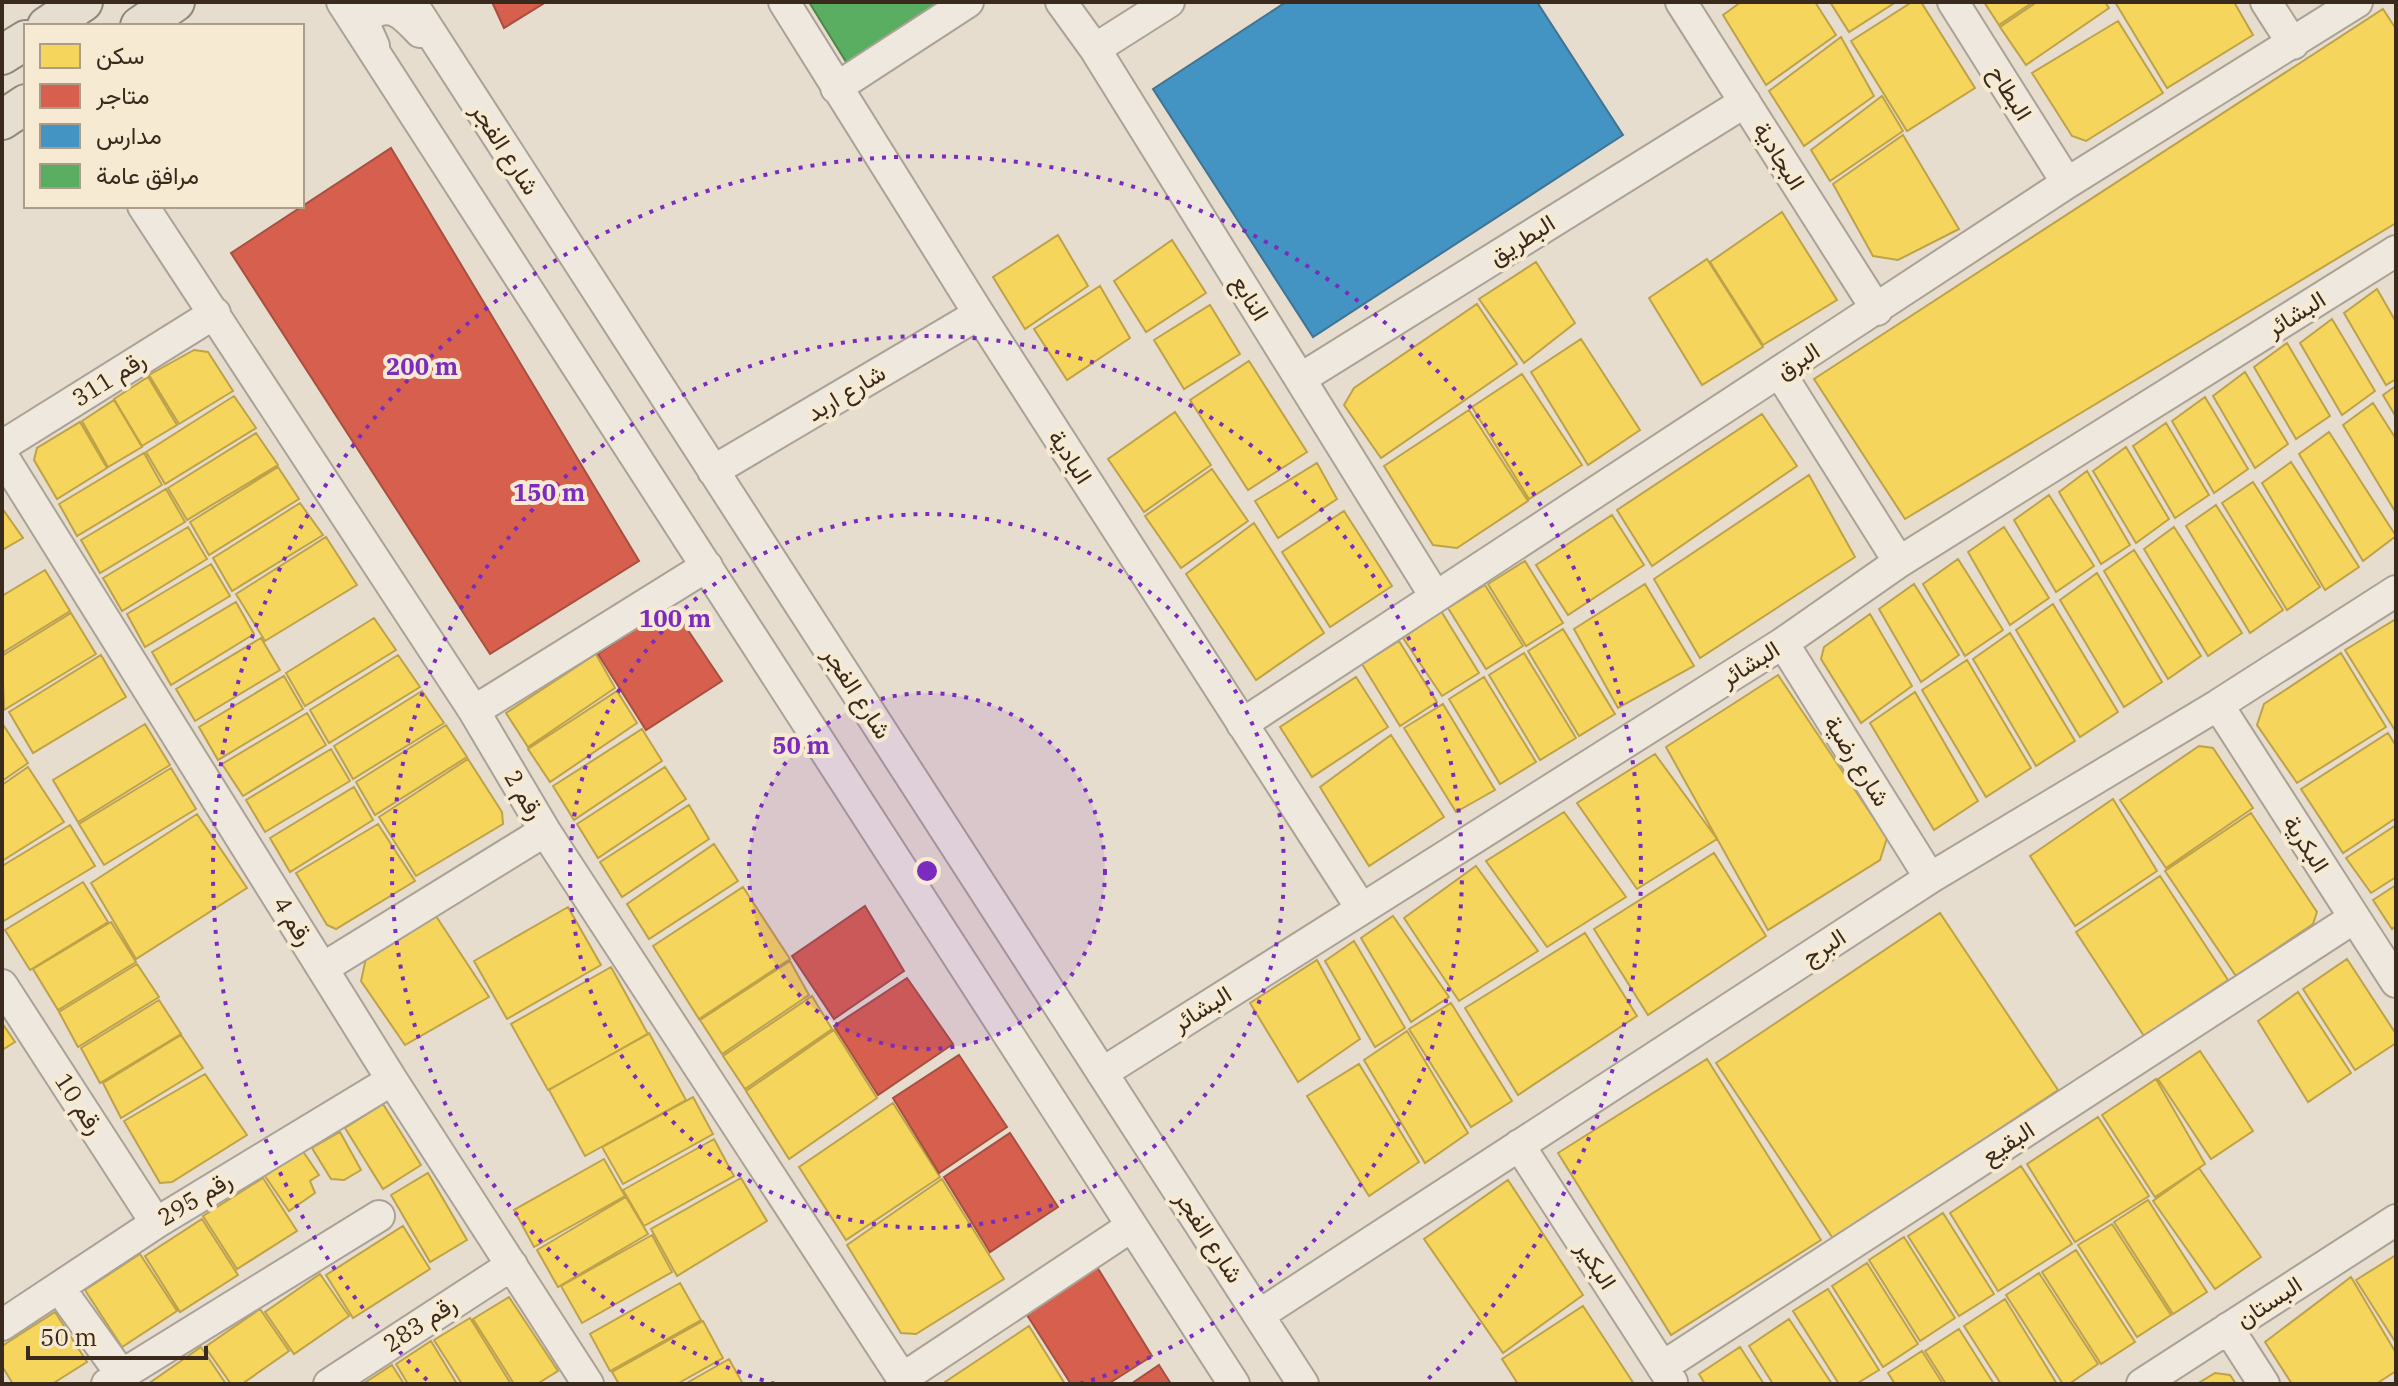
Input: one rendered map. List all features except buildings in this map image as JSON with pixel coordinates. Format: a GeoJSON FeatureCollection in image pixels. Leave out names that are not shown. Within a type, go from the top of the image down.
{"type":"FeatureCollection","features":[{"type":"Feature","properties":{"kind":"main road"},"geometry":{"type":"LineString","coordinates":[[50,24],[83,2]]}},
{"type":"Feature","properties":{"kind":"main road"},"geometry":{"type":"LineString","coordinates":[[143,24],[175,2]]}},
{"type":"Feature","properties":{"kind":"main road"},"geometry":{"type":"LineString","coordinates":[[2,55],[24,41]]}},
{"type":"Feature","properties":{"kind":"main road"},"geometry":{"type":"LineString","coordinates":[[2,120],[24,105]]}},
{"type":"Feature","properties":{"kind":"street"},"geometry":{"type":"LineString","coordinates":[[342,2],[1234,1384]]}},
{"type":"Feature","properties":{"kind":"street","name":"شارع الفجر"},"geometry":{"type":"LineString","coordinates":[[411,2],[1303,1384]]}},
{"type":"Feature","properties":{"kind":"street","name":"البادية"},"geometry":{"type":"LineString","coordinates":[[784,2],[979,314],[1361,908]]}},
{"type":"Feature","properties":{"kind":"street"},"geometry":{"type":"LineString","coordinates":[[836,88],[968,2]]}},
{"type":"Feature","properties":{"kind":"street","name":"النابع"},"geometry":{"type":"LineString","coordinates":[[1061,2],[1095,49],[1435,596]]}},
{"type":"Feature","properties":{"kind":"street"},"geometry":{"type":"LineString","coordinates":[[1095,49],[1169,2]]}},
{"type":"Feature","properties":{"kind":"street","name":"البجادية"},"geometry":{"type":"LineString","coordinates":[[1681,2],[1877,310]]}},
{"type":"Feature","properties":{"kind":"street","name":"البطاح"},"geometry":{"type":"LineString","coordinates":[[1953,2],[2067,183]]}},
{"type":"Feature","properties":{"kind":"street"},"geometry":{"type":"LineString","coordinates":[[2266,2],[2293,44]]}},
{"type":"Feature","properties":{"kind":"street","name":"البرق"},"geometry":{"type":"LineString","coordinates":[[1242,724],[2067,183],[2357,2]]}},
{"type":"Feature","properties":{"kind":"street"},"geometry":{"type":"LineString","coordinates":[[389,74],[366,28],[368,16],[376,10],[389,8],[400,11],[450,62]]}},
{"type":"Feature","properties":{"kind":"street","name":"البطريق"},"geometry":{"type":"LineString","coordinates":[[1300,379],[1745,102]]}},
{"type":"Feature","properties":{"kind":"street","name":"رقم 2"},"geometry":{"type":"LineString","coordinates":[[144,208],[474,711],[545,831],[905,1381]]}},
{"type":"Feature","properties":{"kind":"street","name":"البشائر"},"geometry":{"type":"LineString","coordinates":[[1102,1073],[1783,643],[1899,562],[2396,251]]}},
{"type":"Feature","properties":{"kind":"street","name":"رقم 311"},"geometry":{"type":"LineString","coordinates":[[2,446],[215,313]]}},
{"type":"Feature","properties":{"kind":"street","name":"شارع اربد"},"geometry":{"type":"LineString","coordinates":[[713,471],[979,314]]}},
{"type":"Feature","properties":{"kind":"street"},"geometry":{"type":"LineString","coordinates":[[1780,373],[1899,562]]}},
{"type":"Feature","properties":{"kind":"street","name":"رقم 4"},"geometry":{"type":"LineString","coordinates":[[2,455],[392,1080],[588,1384]]}},
{"type":"Feature","properties":{"kind":"street"},"geometry":{"type":"LineString","coordinates":[[474,711],[707,566]]}},
{"type":"Feature","properties":{"kind":"street","name":"البرج"},"geometry":{"type":"LineString","coordinates":[[1259,1315],[1930,878],[2218,705],[2396,591]]}},
{"type":"Feature","properties":{"kind":"street","name":"شارع رضية"},"geometry":{"type":"LineString","coordinates":[[1783,643],[1930,878]]}},
{"type":"Feature","properties":{"kind":"street","name":"البكرية"},"geometry":{"type":"LineString","coordinates":[[2218,705],[2396,982]]}},
{"type":"Feature","properties":{"kind":"street"},"geometry":{"type":"LineString","coordinates":[[323,968],[545,831]]}},
{"type":"Feature","properties":{"kind":"street","name":"البقيع"},"geometry":{"type":"LineString","coordinates":[[1668,1376],[2354,918]]}},
{"type":"Feature","properties":{"kind":"street","name":"رقم 10"},"geometry":{"type":"LineString","coordinates":[[2,985],[156,1223]]}},
{"type":"Feature","properties":{"kind":"street","name":"رقم 295"},"geometry":{"type":"LineString","coordinates":[[2,1325],[156,1223],[392,1080]]}},
{"type":"Feature","properties":{"kind":"street","name":"البكير"},"geometry":{"type":"LineString","coordinates":[[1519,1145],[1668,1376]]}},
{"type":"Feature","properties":{"kind":"street"},"geometry":{"type":"LineString","coordinates":[[60,1289],[114,1379],[379,1216]]}},
{"type":"Feature","properties":{"kind":"street","name":"البستان"},"geometry":{"type":"LineString","coordinates":[[2142,1384],[2396,1220]]}},
{"type":"Feature","properties":{"kind":"street"},"geometry":{"type":"LineString","coordinates":[[905,1381],[1132,1226]]}},
{"type":"Feature","properties":{"kind":"street","name":"رقم 283"},"geometry":{"type":"LineString","coordinates":[[329,1384],[512,1265]]}},
{"type":"Feature","properties":{"kind":"street"},"geometry":{"type":"LineString","coordinates":[[2228,1328],[2264,1384]]}}]}
